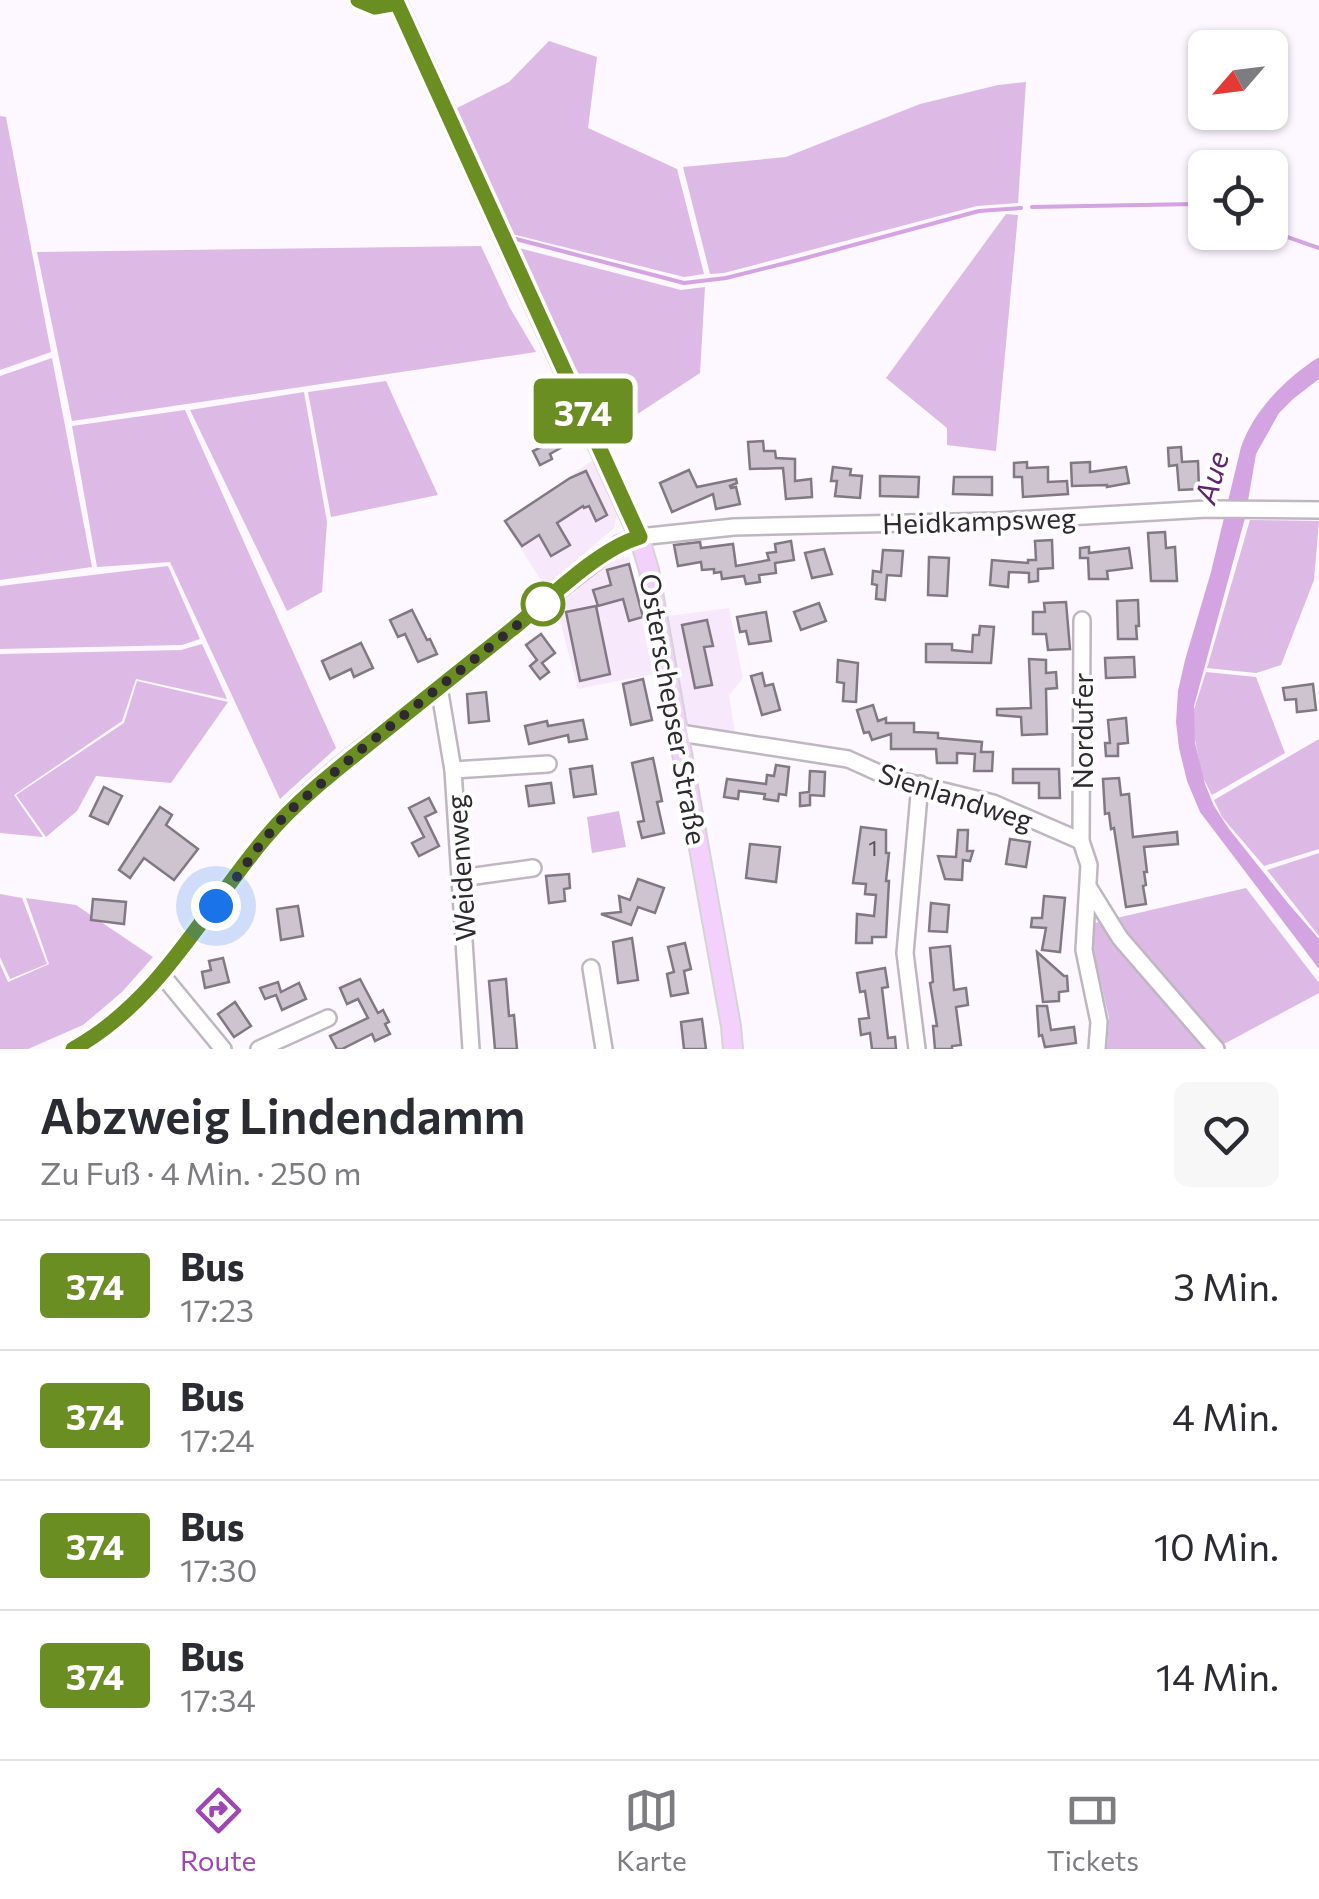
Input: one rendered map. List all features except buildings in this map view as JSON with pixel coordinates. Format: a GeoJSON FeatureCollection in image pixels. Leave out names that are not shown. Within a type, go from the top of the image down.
{"type":"FeatureCollection","features":[{"type":"Feature","properties":{"kind":"main road","name":"Osterschepser Straße"},"geometry":{"type":"LineString","coordinates":[[396,1],[640,537],[680,733],[733,1049]]}},
{"type":"Feature","properties":{"kind":"street"},"geometry":{"type":"LineString","coordinates":[[358,0],[375,7],[396,1]]}},
{"type":"Feature","properties":{"kind":"street","name":"Heidkampsweg"},"geometry":{"type":"LineString","coordinates":[[640,537],[734,528],[998,522],[1218,509],[1319,510]]}},
{"type":"Feature","properties":{"kind":"street"},"geometry":{"type":"LineString","coordinates":[[73,1049],[104,1030],[162,975],[288,812],[605,554],[640,537]]}},
{"type":"Feature","properties":{"kind":"street","name":"Nordufer"},"geometry":{"type":"LineString","coordinates":[[1081,841],[1082,620]]}},
{"type":"Feature","properties":{"kind":"street","name":"Weidenweg"},"geometry":{"type":"LineString","coordinates":[[438,688],[453,770],[470,1049]]}},
{"type":"Feature","properties":{"kind":"street","name":"Sienlandweg"},"geometry":{"type":"LineString","coordinates":[[680,733],[848,759],[890,778],[993,802],[1081,841]]}},
{"type":"Feature","properties":{"kind":"street"},"geometry":{"type":"LineString","coordinates":[[453,770],[548,764]]}},
{"type":"Feature","properties":{"kind":"street"},"geometry":{"type":"LineString","coordinates":[[917,1049],[905,953],[920,784]]}},
{"type":"Feature","properties":{"kind":"street"},"geometry":{"type":"LineString","coordinates":[[1081,841],[1090,864],[1084,950],[1099,1022],[1098,1049]]}},
{"type":"Feature","properties":{"kind":"street"},"geometry":{"type":"LineString","coordinates":[[461,878],[534,868]]}},
{"type":"Feature","properties":{"kind":"street"},"geometry":{"type":"LineString","coordinates":[[1089,888],[1120,938],[1216,1049]]}},
{"type":"Feature","properties":{"kind":"street"},"geometry":{"type":"LineString","coordinates":[[591,968],[604,1049]]}},
{"type":"Feature","properties":{"kind":"street"},"geometry":{"type":"LineString","coordinates":[[162,975],[222,1049]]}},
{"type":"Feature","properties":{"kind":"street"},"geometry":{"type":"LineString","coordinates":[[260,1049],[328,1018]]}},
{"type":"Feature","properties":{"kind":"shaded area"},"geometry":{"type":"Polygon","coordinates":[[[549,41],[597,57],[588,128],[677,169],[704,274],[684,277],[512,234],[453,110],[509,82],[549,41]]]}},
{"type":"Feature","properties":{"kind":"shaded area"},"geometry":{"type":"Polygon","coordinates":[[[1026,82],[1018,203],[977,206],[710,274],[683,167],[786,157],[920,104],[1026,82]]]}},
{"type":"Feature","properties":{"kind":"shaded area"},"geometry":{"type":"Polygon","coordinates":[[[0,116],[6,117],[51,352],[0,370],[0,116]]]}},
{"type":"Feature","properties":{"kind":"shaded area"},"geometry":{"type":"Polygon","coordinates":[[[1006,214],[1018,215],[996,451],[947,445],[947,428],[886,378],[1006,214]]]}},
{"type":"Feature","properties":{"kind":"shaded area"},"geometry":{"type":"Polygon","coordinates":[[[481,246],[536,352],[72,421],[37,252],[481,246]]]}},
{"type":"Feature","properties":{"kind":"shaded area"},"geometry":{"type":"Polygon","coordinates":[[[519,248],[681,290],[705,287],[700,373],[607,434],[519,248]]]}},
{"type":"Feature","properties":{"kind":"shaded area"},"geometry":{"type":"Polygon","coordinates":[[[1319,357],[1319,379],[1279,413],[1256,454],[1245,518],[1194,706],[1195,743],[1214,806],[1319,939],[1319,969],[1200,812],[1187,781],[1176,722],[1185,660],[1241,447],[1272,396],[1319,357]]]}},
{"type":"Feature","properties":{"kind":"shaded area"},"geometry":{"type":"Polygon","coordinates":[[[52,358],[92,567],[0,580],[0,376],[52,358]]]}},
{"type":"Feature","properties":{"kind":"shaded area"},"geometry":{"type":"Polygon","coordinates":[[[386,381],[438,495],[331,517],[308,392],[386,381]]]}},
{"type":"Feature","properties":{"kind":"shaded area"},"geometry":{"type":"Polygon","coordinates":[[[304,392],[327,522],[322,592],[287,611],[190,410],[304,392]]]}},
{"type":"Feature","properties":{"kind":"shaded area"},"geometry":{"type":"Polygon","coordinates":[[[185,410],[336,748],[280,799],[170,562],[97,567],[72,426],[185,410]]]}},
{"type":"Feature","properties":{"kind":"shaded area"},"geometry":{"type":"Polygon","coordinates":[[[593,460],[617,514],[614,528],[545,587],[503,520],[593,460]]]}},
{"type":"Feature","properties":{"kind":"shaded area"},"geometry":{"type":"Polygon","coordinates":[[[1250,520],[1319,521],[1314,580],[1281,665],[1256,673],[1207,668],[1250,520]]]}},
{"type":"Feature","properties":{"kind":"shaded area"},"geometry":{"type":"Polygon","coordinates":[[[629,557],[653,674],[578,689],[556,606],[613,560],[629,557]]]}},
{"type":"Feature","properties":{"kind":"shaded area"},"geometry":{"type":"Polygon","coordinates":[[[168,566],[200,639],[182,645],[0,649],[0,586],[168,566]]]}},
{"type":"Feature","properties":{"kind":"shaded area"},"geometry":{"type":"Polygon","coordinates":[[[729,608],[743,678],[729,695],[736,739],[687,730],[667,616],[729,608]]]}},
{"type":"Feature","properties":{"kind":"shaded area"},"geometry":{"type":"Polygon","coordinates":[[[202,644],[227,699],[136,679],[122,721],[14,795],[43,837],[0,833],[0,654],[181,650],[202,644]]]}},
{"type":"Feature","properties":{"kind":"shaded area"},"geometry":{"type":"Polygon","coordinates":[[[1206,672],[1256,677],[1285,753],[1212,795],[1202,776],[1191,719],[1206,672]]]}},
{"type":"Feature","properties":{"kind":"shaded area"},"geometry":{"type":"Polygon","coordinates":[[[137,681],[228,702],[171,783],[96,776],[77,811],[46,837],[16,795],[124,723],[137,681]]]}},
{"type":"Feature","properties":{"kind":"shaded area"},"geometry":{"type":"Polygon","coordinates":[[[1319,739],[1319,849],[1264,866],[1222,817],[1214,800],[1319,739]]]}},
{"type":"Feature","properties":{"kind":"shaded area"},"geometry":{"type":"Polygon","coordinates":[[[619,811],[626,847],[592,853],[587,817],[619,811]]]}},
{"type":"Feature","properties":{"kind":"shaded area"},"geometry":{"type":"Polygon","coordinates":[[[1319,853],[1319,936],[1267,870],[1319,853]]]}},
{"type":"Feature","properties":{"kind":"shaded area"},"geometry":{"type":"Polygon","coordinates":[[[1246,888],[1319,983],[1319,993],[1224,1044],[1225,1049],[1107,1049],[1109,1018],[1092,945],[1095,923],[1246,888]]]}},
{"type":"Feature","properties":{"kind":"shaded area"},"geometry":{"type":"Polygon","coordinates":[[[0,894],[22,898],[47,964],[10,979],[0,957],[0,894]]]}},
{"type":"Feature","properties":{"kind":"shaded area"},"geometry":{"type":"Polygon","coordinates":[[[26,898],[76,905],[153,957],[122,992],[83,1025],[28,1049],[0,1049],[0,964],[8,982],[49,964],[26,898]]]}},
{"type":"Feature","properties":{"kind":"waterway"},"geometry":{"type":"LineString","coordinates":[[1032,207],[1188,204]]}},
{"type":"Feature","properties":{"kind":"waterway"},"geometry":{"type":"LineString","coordinates":[[516,239],[684,283],[726,278],[979,211],[1021,208]]}},
{"type":"Feature","properties":{"kind":"waterway"},"geometry":{"type":"LineString","coordinates":[[1288,237],[1319,248]]}},
{"type":"Feature","properties":{"kind":"bus line","name":"374"},"geometry":{"type":"LineString","coordinates":[[73,1049],[104,1030],[162,975],[288,812],[570,582],[619,544],[640,537],[397,3],[375,7],[358,0]]}},
{"type":"Feature","properties":{"kind":"route"},"geometry":{"type":"LineString","coordinates":[[216,906],[288,812],[546,602],[543,604]]}},
{"type":"Feature","properties":{"kind":"water label","name":"Aue"},"geometry":{"type":"Point","coordinates":[1210,477]}}]}
